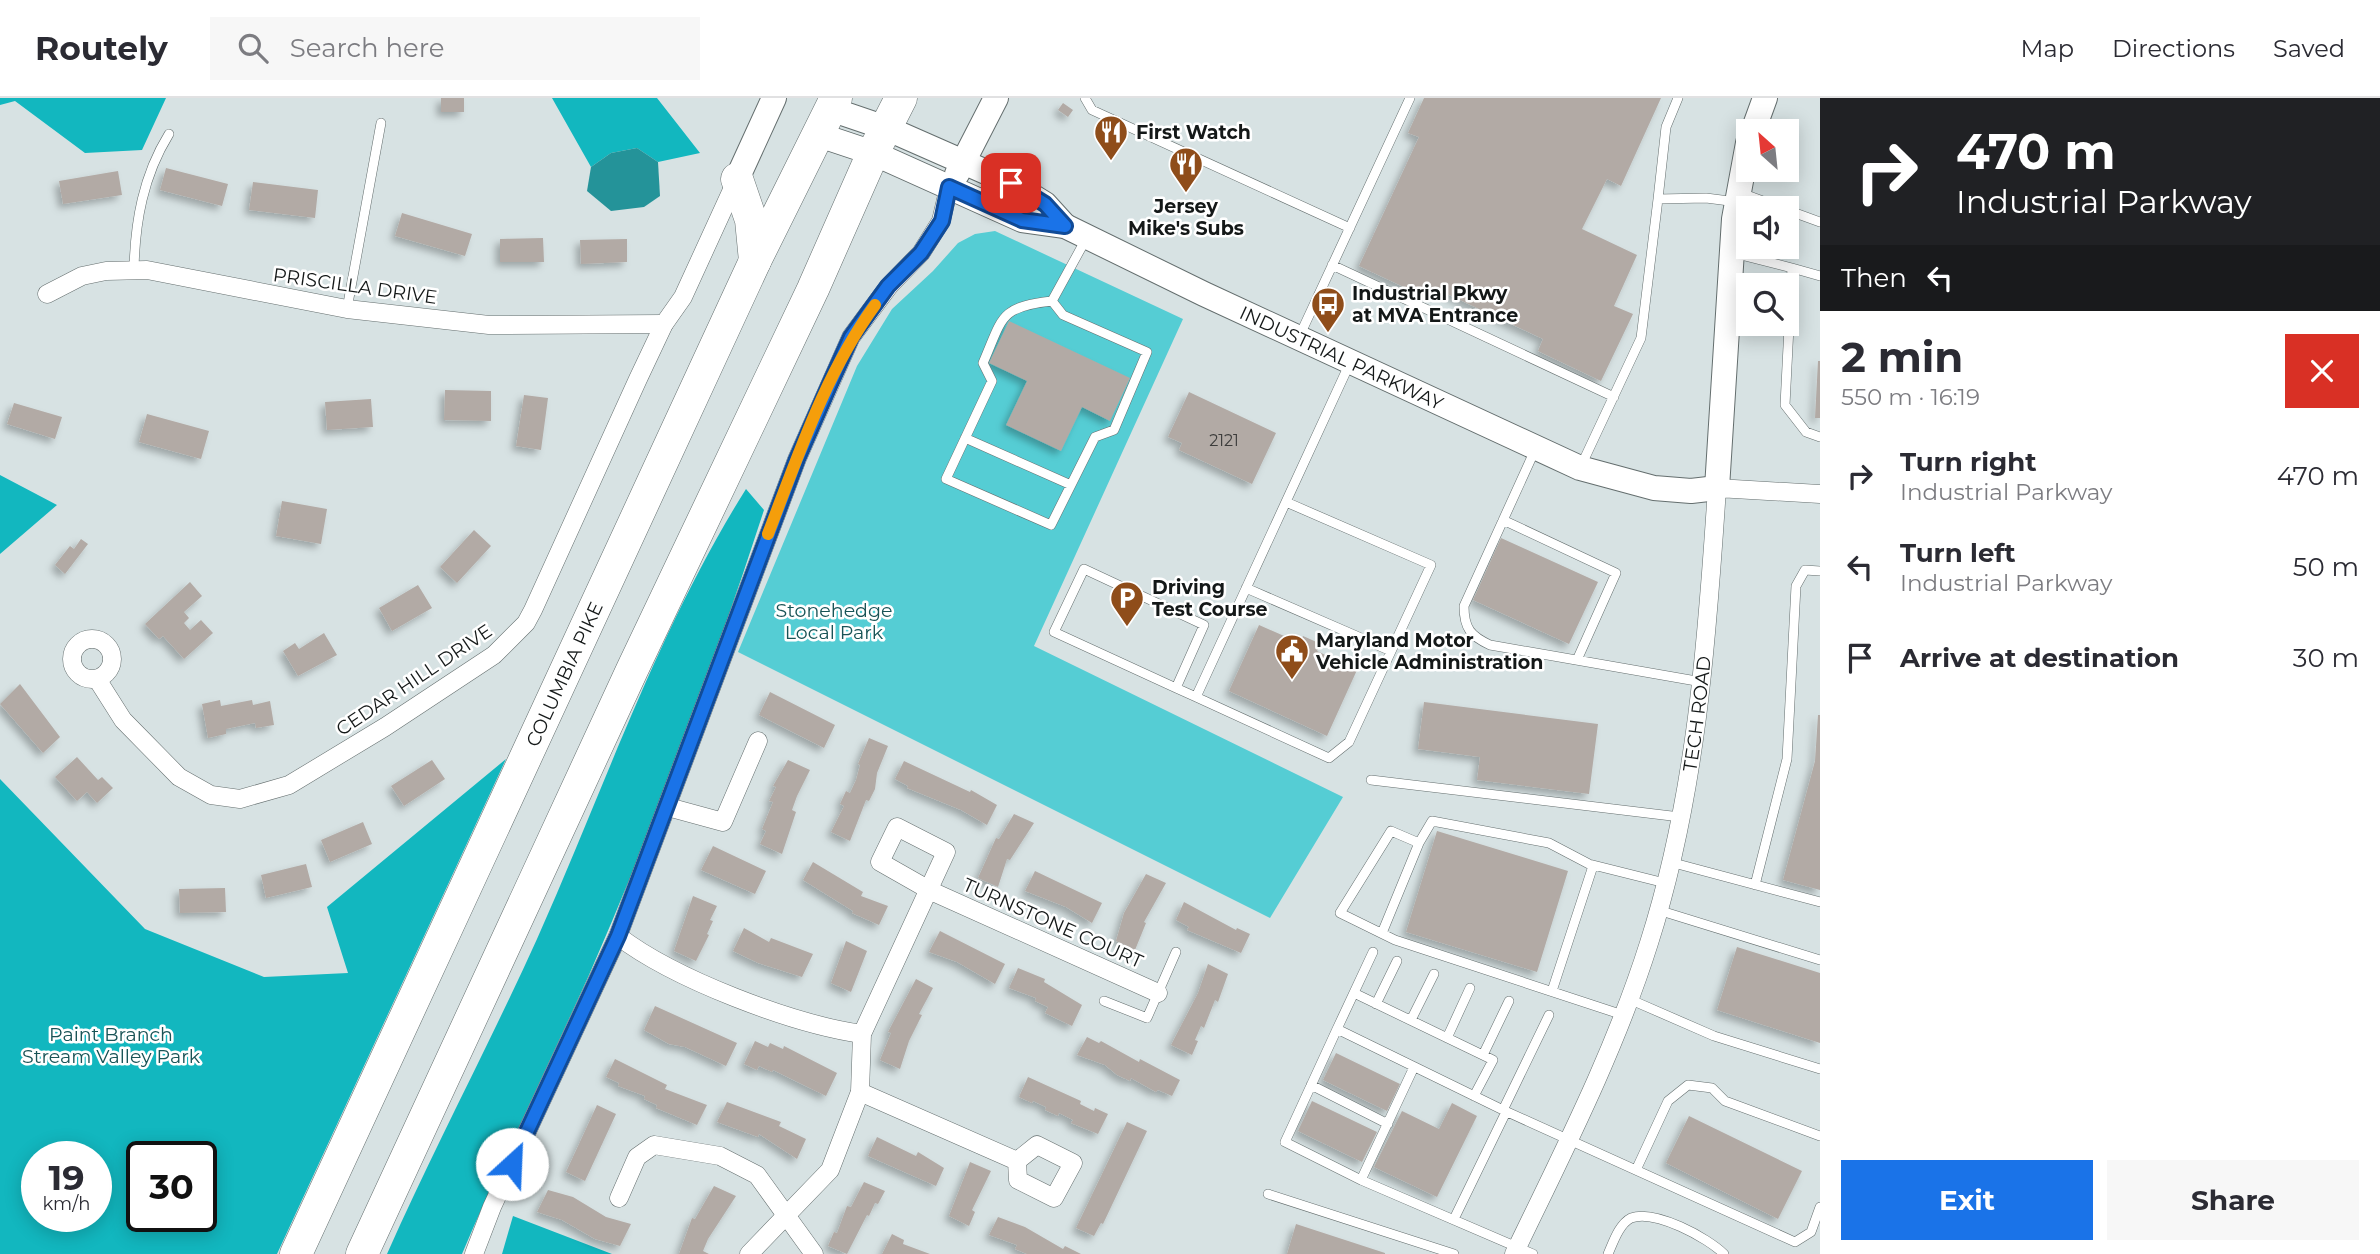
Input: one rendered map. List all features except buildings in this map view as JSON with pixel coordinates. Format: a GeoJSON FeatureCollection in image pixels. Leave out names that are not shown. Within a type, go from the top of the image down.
{"type":"FeatureCollection","features":[{"type":"Feature","properties":{"kind":"highway"},"geometry":{"type":"LineString","coordinates":[[362,1254],[632,670],[813,289],[879,140],[901,98]]}},
{"type":"Feature","properties":{"kind":"highway","name":"COLUMBIA PIKE"},"geometry":{"type":"LineString","coordinates":[[296,1254],[755,261],[828,114]]}},
{"type":"Feature","properties":{"kind":"highway"},"geometry":{"type":"LineString","coordinates":[[737,179],[751,220],[755,261]]}},
{"type":"Feature","properties":{"kind":"street"},"geometry":{"type":"LineString","coordinates":[[737,179],[774,98]]}},
{"type":"Feature","properties":{"kind":"street"},"geometry":{"type":"LineString","coordinates":[[474,1254],[492,1207],[618,936],[797,459],[851,337],[888,286],[921,253],[942,221],[949,187],[965,162],[996,98]]}},
{"type":"Feature","properties":{"kind":"street"},"geometry":{"type":"LineString","coordinates":[[1757,119],[1765,98]]}},
{"type":"Feature","properties":{"kind":"street","name":"INDUSTRIAL PARKWAY"},"geometry":{"type":"LineString","coordinates":[[828,114],[879,140],[949,187],[1022,220],[1076,232],[1580,468],[1622,479],[1640,472],[1674,472],[1693,475],[1717,488],[1820,494]]}},
{"type":"Feature","properties":{"kind":"street","name":"INDUSTRIAL PARKWAY"},"geometry":{"type":"LineString","coordinates":[[879,140],[965,162],[1028,192],[1076,232]]}},
{"type":"Feature","properties":{"kind":"street","name":"CEDAR HILL DRIVE"},"geometry":{"type":"LineString","coordinates":[[97,679],[123,720],[179,777],[211,796],[240,799],[268,794],[316,772],[479,666],[526,624],[664,324],[683,297],[737,179]]}},
{"type":"Feature","properties":{"kind":"street","name":"TECH ROAD"},"geometry":{"type":"LineString","coordinates":[[1522,1252],[1569,1139],[1608,1058],[1658,910],[1680,817],[1702,682],[1736,215]]}},
{"type":"Feature","properties":{"kind":"street","name":"PRISCILLA DRIVE"},"geometry":{"type":"LineString","coordinates":[[47,294],[82,276],[106,271],[147,270],[347,309],[488,325],[664,324]]}},
{"type":"Feature","properties":{"kind":"street"},"geometry":{"type":"LineString","coordinates":[[667,807],[723,822],[758,741]]}},
{"type":"Feature","properties":{"kind":"street","name":"TURNSTONE COURT"},"geometry":{"type":"LineString","coordinates":[[862,1034],[931,891],[1158,993]]}},
{"type":"Feature","properties":{"kind":"street"},"geometry":{"type":"LineString","coordinates":[[618,936],[633,947],[702,982],[843,1032],[862,1034],[860,1092],[830,1170],[749,1254]]}},
{"type":"Feature","properties":{"kind":"street"},"geometry":{"type":"LineString","coordinates":[[860,1092],[1017,1161]]}},
{"type":"Feature","properties":{"kind":"street"},"geometry":{"type":"LineString","coordinates":[[619,1198],[637,1157],[653,1145],[720,1156],[757,1175],[814,1254]]}},
{"type":"Feature","properties":{"kind":"lane"},"geometry":{"type":"LineString","coordinates":[[1085,98],[1092,110],[1350,228]]}},
{"type":"Feature","properties":{"kind":"lane"},"geometry":{"type":"LineString","coordinates":[[1298,338],[1410,98]]}},
{"type":"Feature","properties":{"kind":"lane"},"geometry":{"type":"LineString","coordinates":[[1580,468],[1641,338],[1667,127],[1678,98]]}},
{"type":"Feature","properties":{"kind":"lane"},"geometry":{"type":"LineString","coordinates":[[347,309],[381,123]]}},
{"type":"Feature","properties":{"kind":"lane"},"geometry":{"type":"LineString","coordinates":[[134,270],[137,220],[142,196],[158,152],[169,134]]}},
{"type":"Feature","properties":{"kind":"lane"},"geometry":{"type":"LineString","coordinates":[[1658,199],[1736,197]]}},
{"type":"Feature","properties":{"kind":"lane"},"geometry":{"type":"LineString","coordinates":[[1799,214],[1820,222]]}},
{"type":"Feature","properties":{"kind":"lane"},"geometry":{"type":"LineString","coordinates":[[1052,301],[1076,232]]}},
{"type":"Feature","properties":{"kind":"lane"},"geometry":{"type":"LineString","coordinates":[[1732,252],[1820,276]]}},
{"type":"Feature","properties":{"kind":"lane"},"geometry":{"type":"LineString","coordinates":[[1332,265],[1614,397]]}},
{"type":"Feature","properties":{"kind":"lane"},"geometry":{"type":"LineString","coordinates":[[1792,268],[1786,405],[1806,432],[1820,437]]}},
{"type":"Feature","properties":{"kind":"lane"},"geometry":{"type":"LineString","coordinates":[[1052,301],[1063,315],[1147,352],[1114,430],[1095,437],[1051,525],[946,479],[992,381],[983,363],[1003,317],[1020,304],[1052,301]]}},
{"type":"Feature","properties":{"kind":"lane"},"geometry":{"type":"LineString","coordinates":[[1196,697],[1350,362]]}},
{"type":"Feature","properties":{"kind":"lane"},"geometry":{"type":"LineString","coordinates":[[965,438],[1071,485]]}},
{"type":"Feature","properties":{"kind":"lane"},"geometry":{"type":"LineString","coordinates":[[1536,449],[1464,606],[1464,624],[1474,637],[1490,645],[1702,682]]}},
{"type":"Feature","properties":{"kind":"lane"},"geometry":{"type":"LineString","coordinates":[[1176,688],[1204,625],[1084,569],[1054,632],[1176,688],[1329,758],[1349,742],[1431,565],[1286,502]]}},
{"type":"Feature","properties":{"kind":"lane"},"geometry":{"type":"LineString","coordinates":[[1503,520],[1616,573],[1577,660]]}},
{"type":"Feature","properties":{"kind":"lane"},"geometry":{"type":"LineString","coordinates":[[1755,885],[1787,759],[1796,586],[1805,570],[1820,571]]}},
{"type":"Feature","properties":{"kind":"lane"},"geometry":{"type":"LineString","coordinates":[[1246,588],[1391,651]]}},
{"type":"Feature","properties":{"kind":"lane"},"geometry":{"type":"LineString","coordinates":[[1371,780],[1680,817]]}},
{"type":"Feature","properties":{"kind":"lane"},"geometry":{"type":"LineString","coordinates":[[1382,933],[1419,843],[1432,821],[1549,843],[1592,866],[1665,883]]}},
{"type":"Feature","properties":{"kind":"lane"},"geometry":{"type":"LineString","coordinates":[[1419,843],[1391,831],[1340,914],[1382,933],[1552,991],[1626,1007],[1820,1069]]}},
{"type":"Feature","properties":{"kind":"lane"},"geometry":{"type":"LineString","coordinates":[[1670,862],[1820,902]]}},
{"type":"Feature","properties":{"kind":"lane"},"geometry":{"type":"LineString","coordinates":[[1552,991],[1592,866]]}},
{"type":"Feature","properties":{"kind":"lane"},"geometry":{"type":"LineString","coordinates":[[1658,910],[1820,960]]}},
{"type":"Feature","properties":{"kind":"lane"},"geometry":{"type":"LineString","coordinates":[[1104,1001],[1147,1018],[1176,952]]}},
{"type":"Feature","properties":{"kind":"lane"},"geometry":{"type":"LineString","coordinates":[[1373,952],[1285,1142],[1361,1180],[1454,1219],[1522,1252]]}},
{"type":"Feature","properties":{"kind":"lane"},"geometry":{"type":"LineString","coordinates":[[1376,1004],[1397,961]]}},
{"type":"Feature","properties":{"kind":"lane"},"geometry":{"type":"LineString","coordinates":[[1411,1020],[1434,974]]}},
{"type":"Feature","properties":{"kind":"lane"},"geometry":{"type":"LineString","coordinates":[[1447,1038],[1470,988]]}},
{"type":"Feature","properties":{"kind":"lane"},"geometry":{"type":"LineString","coordinates":[[1354,993],[1493,1060],[1474,1096]]}},
{"type":"Feature","properties":{"kind":"lane"},"geometry":{"type":"LineString","coordinates":[[1483,1055],[1509,1001]]}},
{"type":"Feature","properties":{"kind":"lane"},"geometry":{"type":"LineString","coordinates":[[1454,1219],[1549,1016]]}},
{"type":"Feature","properties":{"kind":"lane"},"geometry":{"type":"LineString","coordinates":[[1337,1029],[1505,1111],[1795,1242],[1811,1232],[1820,1208]]}},
{"type":"Feature","properties":{"kind":"lane"},"geometry":{"type":"LineString","coordinates":[[1361,1180],[1414,1067]]}},
{"type":"Feature","properties":{"kind":"lane"},"geometry":{"type":"LineString","coordinates":[[1311,1085],[1388,1124]]}},
{"type":"Feature","properties":{"kind":"lane"},"geometry":{"type":"LineString","coordinates":[[1636,1170],[1668,1101],[1688,1085],[1712,1088],[1725,1101],[1820,1136]]}},
{"type":"Feature","properties":{"kind":"lane"},"geometry":{"type":"LineString","coordinates":[[1268,1194],[1454,1254]]}},
{"type":"Feature","properties":{"kind":"lane"},"geometry":{"type":"LineString","coordinates":[[1608,1254],[1622,1226],[1631,1219],[1646,1216],[1661,1218],[1714,1245],[1724,1254]]}},
{"type":"Feature","properties":{"kind":"green space"},"geometry":{"type":"Polygon","coordinates":[[[0,98],[166,98],[142,150],[85,153],[15,101],[0,105],[0,98]]]}},
{"type":"Feature","properties":{"kind":"green space"},"geometry":{"type":"Polygon","coordinates":[[[552,98],[657,98],[700,153],[658,162],[637,148],[611,153],[591,167],[552,98]]]}},
{"type":"Feature","properties":{"kind":"green space","name":"Stonehedge Local Park"},"geometry":{"type":"Polygon","coordinates":[[[995,231],[1183,319],[1034,646],[1343,797],[1270,918],[738,652],[857,366],[892,309],[933,271],[958,243],[975,234],[995,231]]]}},
{"type":"Feature","properties":{"kind":"green space"},"geometry":{"type":"Polygon","coordinates":[[[0,475],[57,505],[0,554],[0,475]]]}},
{"type":"Feature","properties":{"kind":"green space"},"geometry":{"type":"Polygon","coordinates":[[[746,489],[764,510],[682,745],[589,975],[462,1254],[387,1254],[537,939],[659,653],[715,542],[746,489]]]}},
{"type":"Feature","properties":{"kind":"green space","name":"Paint Branch Stream Valley Park"},"geometry":{"type":"Polygon","coordinates":[[[506,759],[277,1254],[0,1254],[0,779],[145,929],[264,977],[348,973],[327,907],[506,759]]]}},
{"type":"Feature","properties":{"kind":"green space"},"geometry":{"type":"Polygon","coordinates":[[[513,1216],[612,1254],[502,1254],[513,1216]]]}},
{"type":"Feature","properties":{"kind":"shaded area"},"geometry":{"type":"Polygon","coordinates":[[[637,148],[658,162],[660,196],[644,207],[611,211],[587,191],[591,167],[611,153],[637,148]]]}},
{"type":"Feature","properties":{"kind":"slow traffic"},"geometry":{"type":"LineString","coordinates":[[768,534],[797,459],[851,337],[875,305]]}},
{"type":"Feature","properties":{"kind":"place","name":"First Watch"},"geometry":{"type":"Point","coordinates":[1111,162]}},
{"type":"Feature","properties":{"kind":"place","name":"Jersey Mike's Subs"},"geometry":{"type":"Point","coordinates":[1186,194]}},
{"type":"Feature","properties":{"kind":"place","name":"Industrial Pkwy at MVA Entrance"},"geometry":{"type":"Point","coordinates":[1328,334]}},
{"type":"Feature","properties":{"kind":"place","name":"Driving Test Course"},"geometry":{"type":"Point","coordinates":[1127,628]}},
{"type":"Feature","properties":{"kind":"place","name":"Maryland Motor Vehicle Administration"},"geometry":{"type":"Point","coordinates":[1292,681]}},
{"type":"Feature","properties":{"kind":"route"},"geometry":{"type":"LineString","coordinates":[[512,1164],[618,936],[797,459],[851,337],[888,286],[921,253],[942,221],[949,187],[1022,220],[1065,226],[1045,204],[1011,183]]}}]}
